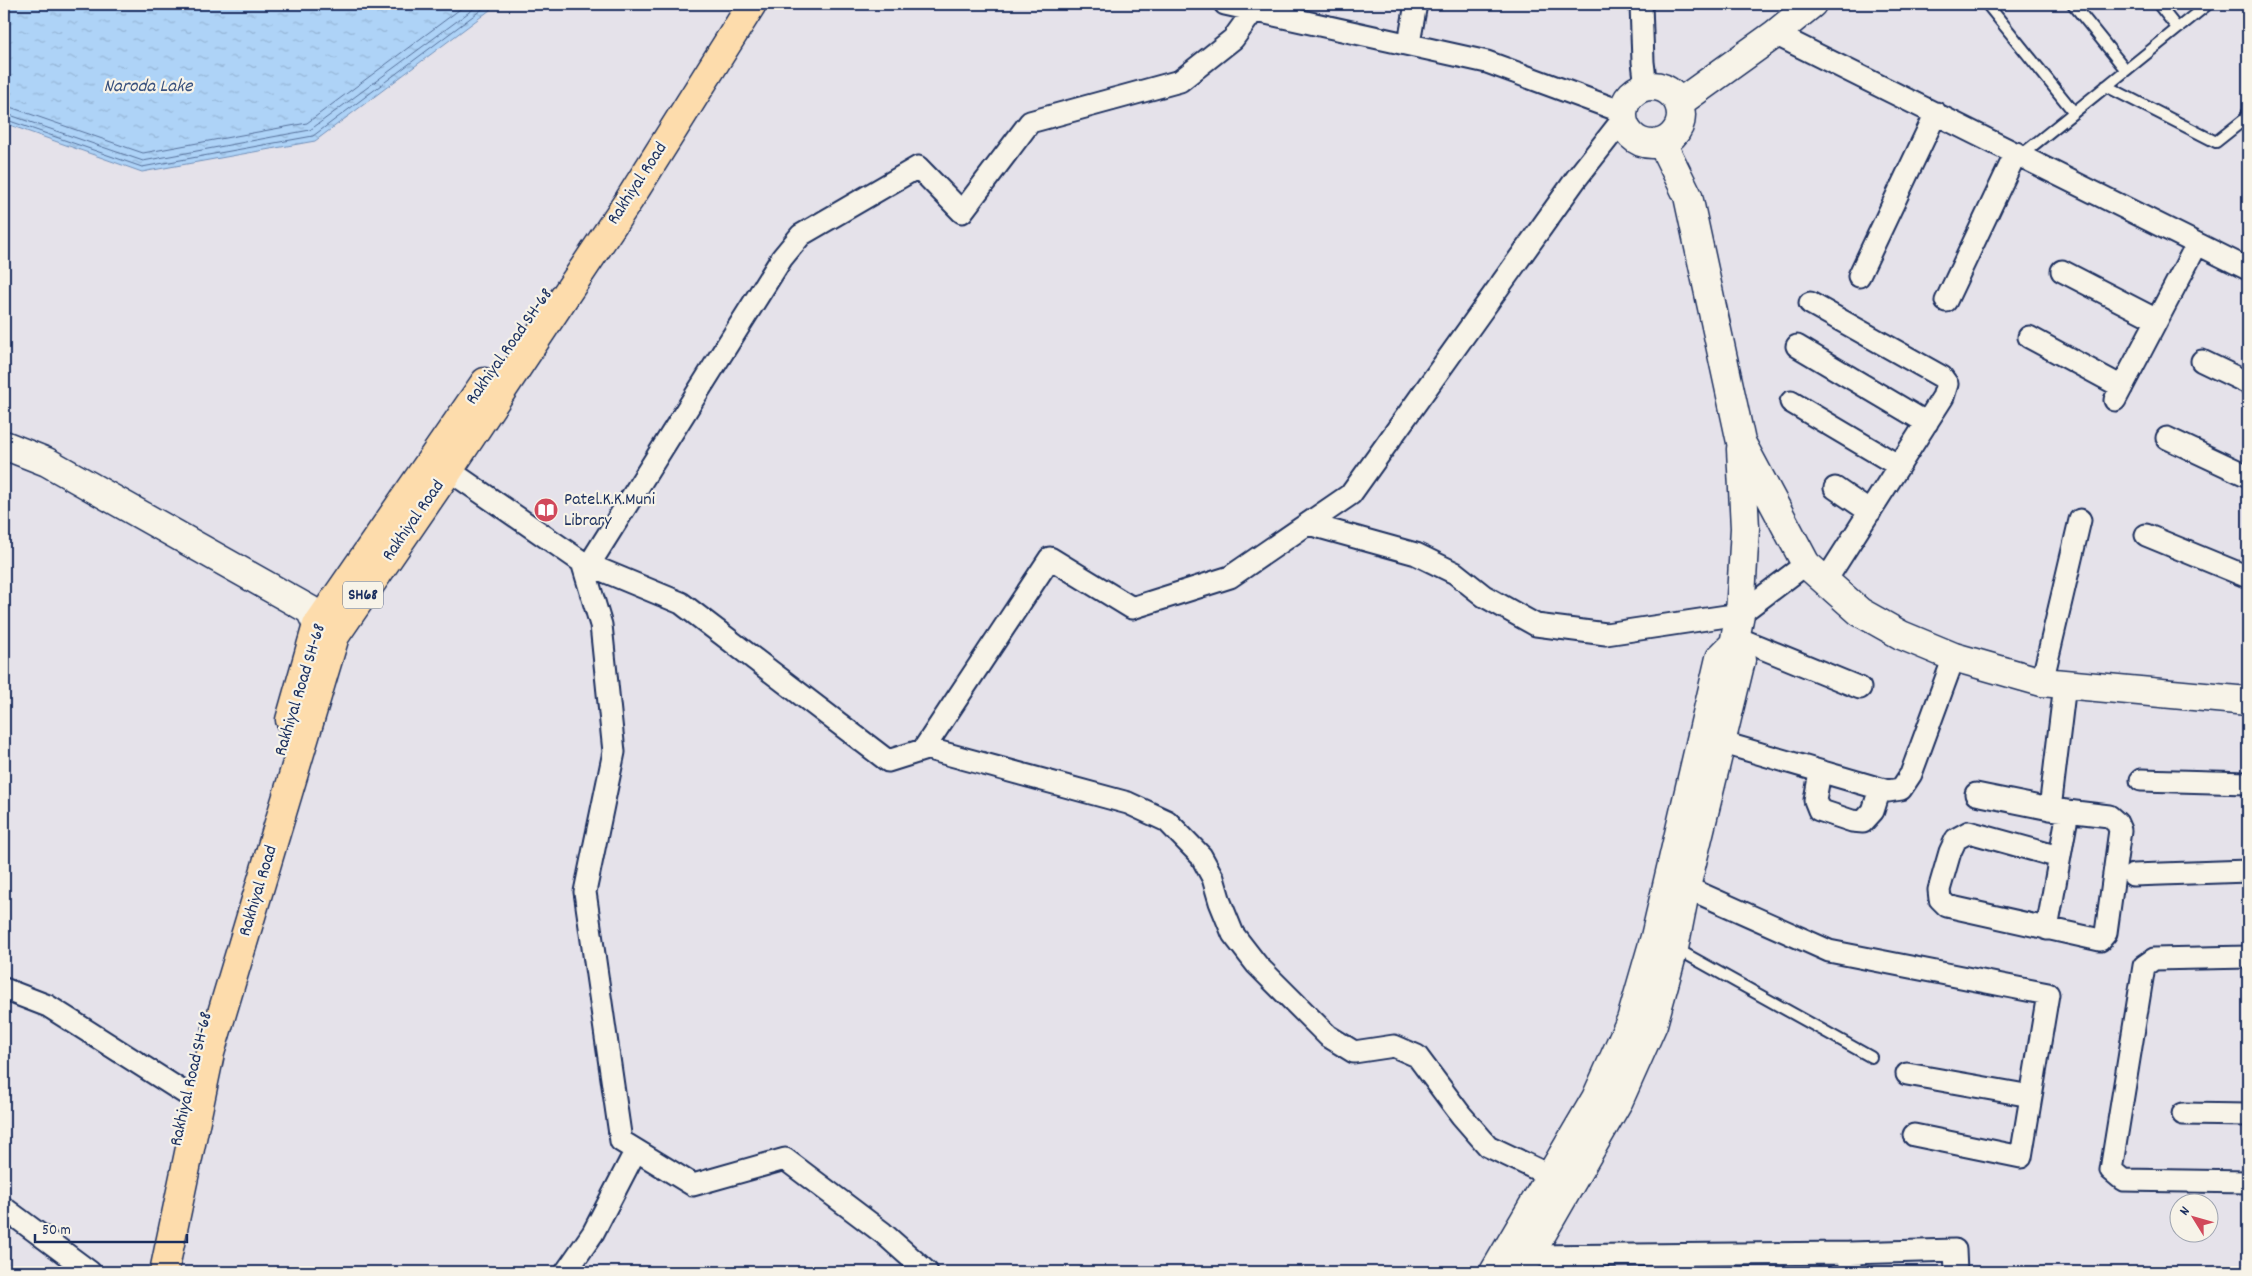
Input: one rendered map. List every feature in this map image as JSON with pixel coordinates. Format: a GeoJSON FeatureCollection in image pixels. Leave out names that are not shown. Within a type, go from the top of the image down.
{"type":"FeatureCollection","features":[{"type":"Feature","properties":{"kind":"main road","name":"Rakhiyal Road SH-68"},"geometry":{"type":"LineString","coordinates":[[441,464],[637,164],[731,4]]}},
{"type":"Feature","properties":{"kind":"main road","name":"Rakhiyal Road"},"geometry":{"type":"LineString","coordinates":[[164,1272],[195,1096],[210,1053],[326,630],[441,464],[629,200],[752,4]]}},
{"type":"Feature","properties":{"kind":"main road","name":"Rakhiyal Road SH-68"},"geometry":{"type":"LineString","coordinates":[[148,1272],[195,1096]]}},
{"type":"Feature","properties":{"kind":"street"},"geometry":{"type":"LineString","coordinates":[[441,464],[586,564],[681,603],[888,761],[923,750],[1050,558],[1132,608],[1230,577],[1351,494],[1623,116],[1628,98],[1646,86],[1664,89],[1674,96],[1679,103],[1682,116],[1678,130],[1673,135],[1662,143],[1652,145],[1637,140],[1630,135],[1623,116],[1488,62],[1409,43],[1224,4]]}},
{"type":"Feature","properties":{"kind":"street"},"geometry":{"type":"LineString","coordinates":[[1409,43],[1416,4]]}},
{"type":"Feature","properties":{"kind":"street"},"geometry":{"type":"LineString","coordinates":[[1641,4],[1643,62],[1646,86]]}},
{"type":"Feature","properties":{"kind":"street"},"geometry":{"type":"LineString","coordinates":[[1679,103],[1776,34],[1810,4]]}},
{"type":"Feature","properties":{"kind":"street"},"geometry":{"type":"LineString","coordinates":[[927,1272],[883,1233],[785,1159],[693,1185],[621,1141],[585,892],[614,752],[601,625],[586,564],[782,258],[801,235],[918,166],[962,212],[1030,122],[1180,82],[1232,39],[1254,10]]}},
{"type":"Feature","properties":{"kind":"street"},"geometry":{"type":"LineString","coordinates":[[1776,34],[2248,269]]}},
{"type":"Feature","properties":{"kind":"street"},"geometry":{"type":"LineString","coordinates":[[1859,276],[1936,113]]}},
{"type":"Feature","properties":{"kind":"street"},"geometry":{"type":"LineString","coordinates":[[1662,143],[1688,196],[1741,442],[1745,528],[1736,632],[1741,660],[1720,742],[1676,883],[1655,937],[1631,1020],[1525,1264],[1850,1263],[1955,1250],[1956,1272]]}},
{"type":"Feature","properties":{"kind":"street"},"geometry":{"type":"LineString","coordinates":[[1946,301],[2018,154]]}},
{"type":"Feature","properties":{"kind":"street"},"geometry":{"type":"LineString","coordinates":[[2028,337],[2119,394],[2197,244]]}},
{"type":"Feature","properties":{"kind":"street"},"geometry":{"type":"LineString","coordinates":[[2062,271],[2157,320]]}},
{"type":"Feature","properties":{"kind":"street"},"geometry":{"type":"LineString","coordinates":[[1494,1272],[1619,1100],[1653,1024],[1674,948],[1676,883],[1720,658],[1736,632],[1816,572],[1870,512],[1943,397],[1947,384],[1942,376],[1810,303]]}},
{"type":"Feature","properties":{"kind":"street"},"geometry":{"type":"LineString","coordinates":[[1797,346],[1926,423]]}},
{"type":"Feature","properties":{"kind":"street"},"geometry":{"type":"LineString","coordinates":[[2202,361],[2248,384]]}},
{"type":"Feature","properties":{"kind":"street"},"geometry":{"type":"LineString","coordinates":[[1791,402],[1899,466]]}},
{"type":"Feature","properties":{"kind":"street"},"geometry":{"type":"LineString","coordinates":[[2167,438],[2248,476]]}},
{"type":"Feature","properties":{"kind":"street"},"geometry":{"type":"LineString","coordinates":[[1741,442],[1816,572],[1860,612],[1901,635],[1954,657],[2053,683],[2248,701]]}},
{"type":"Feature","properties":{"kind":"street"},"geometry":{"type":"LineString","coordinates":[[4,445],[47,462],[310,610],[326,630]]}},
{"type":"Feature","properties":{"kind":"street"},"geometry":{"type":"LineString","coordinates":[[4,462],[43,478],[301,626],[326,630]]}},
{"type":"Feature","properties":{"kind":"street"},"geometry":{"type":"LineString","coordinates":[[1835,488],[1870,512]]}},
{"type":"Feature","properties":{"kind":"street"},"geometry":{"type":"LineString","coordinates":[[2048,929],[2060,857],[2053,683],[2080,520]]}},
{"type":"Feature","properties":{"kind":"street"},"geometry":{"type":"LineString","coordinates":[[1308,524],[1416,554],[1455,573],[1484,596],[1536,625],[1606,634],[1736,632],[1860,688]]}},
{"type":"Feature","properties":{"kind":"street"},"geometry":{"type":"LineString","coordinates":[[2146,535],[2248,577]]}},
{"type":"Feature","properties":{"kind":"street"},"geometry":{"type":"LineString","coordinates":[[1720,742],[1880,789],[1888,791],[1901,789],[1911,774],[1954,657]]}},
{"type":"Feature","properties":{"kind":"street"},"geometry":{"type":"LineString","coordinates":[[924,748],[1128,803],[1167,821],[1201,856],[1213,878],[1233,934],[1257,965],[1328,1036],[1354,1052],[1394,1046],[1417,1056],[1455,1107],[1488,1146],[1561,1180]]}},
{"type":"Feature","properties":{"kind":"street"},"geometry":{"type":"LineString","coordinates":[[1820,772],[1815,800],[1819,810],[1852,821],[1863,822],[1873,811],[1880,789]]}},
{"type":"Feature","properties":{"kind":"street"},"geometry":{"type":"LineString","coordinates":[[2141,780],[2248,783]]}},
{"type":"Feature","properties":{"kind":"street"},"geometry":{"type":"LineString","coordinates":[[1976,794],[2059,810],[2109,816],[2117,823],[2120,830],[2106,933],[2100,940],[1947,906],[1940,899],[1939,890],[1950,852],[1956,839],[1969,832],[2060,857]]}},
{"type":"Feature","properties":{"kind":"street"},"geometry":{"type":"LineString","coordinates":[[2133,874],[2248,872]]}},
{"type":"Feature","properties":{"kind":"street"},"geometry":{"type":"LineString","coordinates":[[1676,883],[1829,952],[2048,994],[2021,1158],[1914,1135]]}},
{"type":"Feature","properties":{"kind":"street"},"geometry":{"type":"LineString","coordinates":[[2248,956],[2154,959],[2144,966],[2111,1170],[2123,1180],[2248,1182]]}},
{"type":"Feature","properties":{"kind":"street"},"geometry":{"type":"LineString","coordinates":[[4,989],[48,1006],[195,1096]]}},
{"type":"Feature","properties":{"kind":"street"},"geometry":{"type":"LineString","coordinates":[[1907,1074],[2031,1096]]}},
{"type":"Feature","properties":{"kind":"street"},"geometry":{"type":"LineString","coordinates":[[2183,1114],[2248,1115]]}},
{"type":"Feature","properties":{"kind":"street"},"geometry":{"type":"LineString","coordinates":[[566,1272],[593,1233],[636,1150]]}},
{"type":"Feature","properties":{"kind":"street"},"geometry":{"type":"LineString","coordinates":[[4,1208],[90,1272]]}},
{"type":"Feature","properties":{"kind":"lane"},"geometry":{"type":"LineString","coordinates":[[1987,4],[2073,111]]}},
{"type":"Feature","properties":{"kind":"lane"},"geometry":{"type":"LineString","coordinates":[[2073,4],[2126,70]]}},
{"type":"Feature","properties":{"kind":"lane"},"geometry":{"type":"LineString","coordinates":[[2158,4],[2177,28]]}},
{"type":"Feature","properties":{"kind":"lane"},"geometry":{"type":"LineString","coordinates":[[2018,154],[2208,4]]}},
{"type":"Feature","properties":{"kind":"lane"},"geometry":{"type":"LineString","coordinates":[[2106,86],[2216,142],[2245,119],[2248,112]]}},
{"type":"Feature","properties":{"kind":"lane"},"geometry":{"type":"LineString","coordinates":[[1674,948],[1871,1057]]}},
{"type":"Feature","properties":{"kind":"water","name":"Naroda Lake"},"geometry":{"type":"Polygon","coordinates":[[[4,4],[493,4],[490,10],[315,141],[142,172],[4,123],[4,4]]]}},
{"type":"Feature","properties":{"kind":"place","name":"Patel.K.K.Muni Library"},"geometry":{"type":"Point","coordinates":[546,510]}}]}
